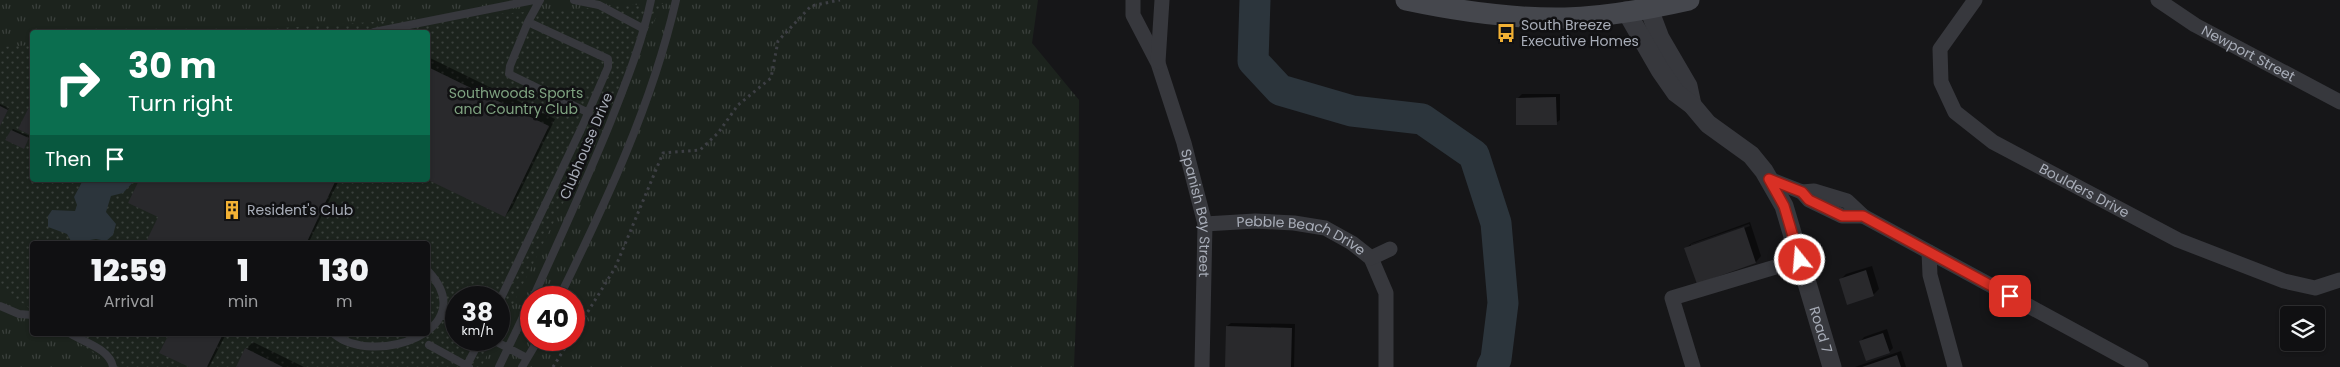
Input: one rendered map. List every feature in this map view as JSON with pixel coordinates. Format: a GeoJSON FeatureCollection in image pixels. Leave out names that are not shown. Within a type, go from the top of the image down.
{"type":"FeatureCollection","features":[{"type":"Feature","properties":{"kind":"main road"},"geometry":{"type":"LineString","coordinates":[[1406,0],[1429,2],[1496,15],[1557,18],[1649,9],[1689,0]]}},
{"type":"Feature","properties":{"kind":"street","name":"Spanish Bay Street"},"geometry":{"type":"LineString","coordinates":[[1133,0],[1133,15],[1158,63],[1184,143],[1204,224],[1202,367]]}},
{"type":"Feature","properties":{"kind":"street","name":"Spanish Bay Street"},"geometry":{"type":"LineString","coordinates":[[1158,63],[1162,0]]}},
{"type":"Feature","properties":{"kind":"street","name":"Boulders Drive"},"geometry":{"type":"LineString","coordinates":[[1975,0],[1940,48],[1941,82],[1955,112],[1993,142],[2178,240],[2284,281],[2315,288],[2340,280]]}},
{"type":"Feature","properties":{"kind":"street","name":"Newport Street"},"geometry":{"type":"LineString","coordinates":[[2158,0],[2194,25],[2340,102]]}},
{"type":"Feature","properties":{"kind":"street","name":"Road 7"},"geometry":{"type":"LineString","coordinates":[[1649,9],[1660,38],[1688,86],[1692,105]]}},
{"type":"Feature","properties":{"kind":"street","name":"Road 7"},"geometry":{"type":"LineString","coordinates":[[1626,11],[1676,93],[1692,105],[1708,124],[1751,155],[1769,179],[1784,206],[1832,367]]}},
{"type":"Feature","properties":{"kind":"street","name":"Road 7"},"geometry":{"type":"LineString","coordinates":[[1769,179],[1773,212],[1820,367]]}},
{"type":"Feature","properties":{"kind":"street"},"geometry":{"type":"LineString","coordinates":[[1769,179],[1802,192],[1814,190],[1847,201],[1863,216],[2141,367]]}},
{"type":"Feature","properties":{"kind":"street","name":"Pebble Beach Drive"},"geometry":{"type":"LineString","coordinates":[[1204,224],[1255,220],[1294,223],[1325,228],[1352,243],[1371,258],[1386,293],[1386,367]]}},
{"type":"Feature","properties":{"kind":"street"},"geometry":{"type":"LineString","coordinates":[[1371,258],[1390,249]]}},
{"type":"Feature","properties":{"kind":"street"},"geometry":{"type":"LineString","coordinates":[[1929,252],[1930,275],[1955,367]]}},
{"type":"Feature","properties":{"kind":"street"},"geometry":{"type":"LineString","coordinates":[[1693,367],[1672,298],[1788,263]]}},
{"type":"Feature","properties":{"kind":"lane"},"geometry":{"type":"LineString","coordinates":[[384,30],[534,0]]}},
{"type":"Feature","properties":{"kind":"lane"},"geometry":{"type":"LineString","coordinates":[[540,0],[528,22],[510,66],[509,74],[589,113]]}},
{"type":"Feature","properties":{"kind":"lane"},"geometry":{"type":"LineString","coordinates":[[574,0],[599,5],[644,29]]}},
{"type":"Feature","properties":{"kind":"lane","name":"Clubhouse Drive"},"geometry":{"type":"LineString","coordinates":[[538,286],[593,164],[630,73],[651,0]]}},
{"type":"Feature","properties":{"kind":"lane"},"geometry":{"type":"LineString","coordinates":[[565,286],[606,202],[638,123],[662,56],[676,0]]}},
{"type":"Feature","properties":{"kind":"lane"},"geometry":{"type":"LineString","coordinates":[[507,286],[589,113],[608,67],[608,58],[528,22]]}},
{"type":"Feature","properties":{"kind":"lane"},"geometry":{"type":"LineString","coordinates":[[421,353],[429,345],[437,330],[442,314],[440,292],[430,274]]}},
{"type":"Feature","properties":{"kind":"lane"},"geometry":{"type":"LineString","coordinates":[[0,306],[19,314],[30,315]]}},
{"type":"Feature","properties":{"kind":"lane","name":"Clubhouse Drive"},"geometry":{"type":"LineString","coordinates":[[510,346],[520,325]]}},
{"type":"Feature","properties":{"kind":"lane"},"geometry":{"type":"LineString","coordinates":[[75,336],[99,348],[112,359],[113,367]]}},
{"type":"Feature","properties":{"kind":"lane"},"geometry":{"type":"LineString","coordinates":[[336,336],[347,351]]}},
{"type":"Feature","properties":{"kind":"lane"},"geometry":{"type":"LineString","coordinates":[[429,345],[467,367],[475,351]]}},
{"type":"Feature","properties":{"kind":"lane"},"geometry":{"type":"LineString","coordinates":[[510,349],[528,358]]}},
{"type":"Feature","properties":{"kind":"lane","name":"Clubhouse Drive"},"geometry":{"type":"LineString","coordinates":[[499,367],[507,351]]}},
{"type":"Feature","properties":{"kind":"lane"},"geometry":{"type":"LineString","coordinates":[[522,367],[532,351]]}},
{"type":"Feature","properties":{"kind":"path"},"geometry":{"type":"LineString","coordinates":[[585,316],[615,268],[663,153],[700,150],[718,134],[738,105],[770,78],[778,41],[811,6],[840,0]]}},
{"type":"Feature","properties":{"kind":"path"},"geometry":{"type":"LineString","coordinates":[[553,367],[563,351]]}},
{"type":"Feature","properties":{"kind":"green space"},"geometry":{"type":"Polygon","coordinates":[[[0,0],[1038,0],[1032,43],[1079,100],[1078,265],[1074,367],[0,367],[0,0]]]}},
{"type":"Feature","properties":{"kind":"green space","name":"Southwoods Sports and Country Club"},"geometry":{"type":"Polygon","coordinates":[[[663,3],[522,286],[520,286],[510,310],[510,286],[445,286],[445,351],[489,351],[481,367],[114,367],[69,336],[430,336],[430,241],[30,241],[30,309],[0,287],[0,47],[30,45],[30,182],[430,182],[430,30],[251,30],[663,3]]]}},
{"type":"Feature","properties":{"kind":"shaded area"},"geometry":{"type":"Polygon","coordinates":[[[82,182],[133,182],[123,193],[111,196],[106,212],[116,224],[113,235],[106,241],[96,239],[71,241],[67,234],[48,227],[48,216],[52,210],[75,211],[77,205],[74,197],[82,182]]]}},
{"type":"Feature","properties":{"kind":"building"},"geometry":{"type":"Polygon","coordinates":[[[430,68],[549,126],[505,217],[430,181],[430,68]]]}},
{"type":"Feature","properties":{"kind":"building"},"geometry":{"type":"Polygon","coordinates":[[[1556,97],[1557,125],[1516,125],[1516,98],[1556,97]]]}},
{"type":"Feature","properties":{"kind":"building"},"geometry":{"type":"Polygon","coordinates":[[[30,105],[30,135],[18,129],[30,105]]]}},
{"type":"Feature","properties":{"kind":"building"},"geometry":{"type":"Polygon","coordinates":[[[0,106],[8,110],[0,126],[0,106]]]}},
{"type":"Feature","properties":{"kind":"building"},"geometry":{"type":"Polygon","coordinates":[[[11,130],[29,138],[24,149],[5,140],[11,130]]]}},
{"type":"Feature","properties":{"kind":"building","name":"Resident's Club"},"geometry":{"type":"Polygon","coordinates":[[[138,182],[335,182],[307,241],[146,241],[158,217],[128,203],[138,182]]]}},
{"type":"Feature","properties":{"kind":"building"},"geometry":{"type":"Polygon","coordinates":[[[1744,227],[1756,263],[1697,284],[1684,248],[1744,227]]]}},
{"type":"Feature","properties":{"kind":"building"},"geometry":{"type":"Polygon","coordinates":[[[1866,270],[1874,296],[1847,305],[1839,279],[1866,270]]]}},
{"type":"Feature","properties":{"kind":"building"},"geometry":{"type":"Polygon","coordinates":[[[1226,326],[1292,328],[1291,367],[1225,367],[1226,326]]]}},
{"type":"Feature","properties":{"kind":"building"},"geometry":{"type":"Polygon","coordinates":[[[1883,333],[1890,353],[1866,361],[1859,341],[1883,333]]]}},
{"type":"Feature","properties":{"kind":"building"},"geometry":{"type":"Polygon","coordinates":[[[168,336],[222,336],[207,367],[189,367],[159,353],[168,336]]]}},
{"type":"Feature","properties":{"kind":"building"},"geometry":{"type":"Polygon","coordinates":[[[245,348],[283,367],[236,367],[245,348]]]}},
{"type":"Feature","properties":{"kind":"building"},"geometry":{"type":"Polygon","coordinates":[[[1897,355],[1901,367],[1862,367],[1897,355]]]}},
{"type":"Feature","properties":{"kind":"waterway"},"geometry":{"type":"LineString","coordinates":[[1255,0],[1253,61],[1280,90],[1352,111],[1422,119],[1474,155],[1496,223],[1503,303],[1496,359],[1492,367]]}},
{"type":"Feature","properties":{"kind":"place","name":"South Breeze Executive Homes"},"geometry":{"type":"Point","coordinates":[1506,33]}},
{"type":"Feature","properties":{"kind":"place","name":"Resident's Club"},"geometry":{"type":"Point","coordinates":[232,210]}},
{"type":"Feature","properties":{"kind":"route"},"geometry":{"type":"LineString","coordinates":[[1800,260],[1784,206],[1769,179],[1802,192],[1809,200],[1842,216],[1863,216],[2010,296]]}}]}
